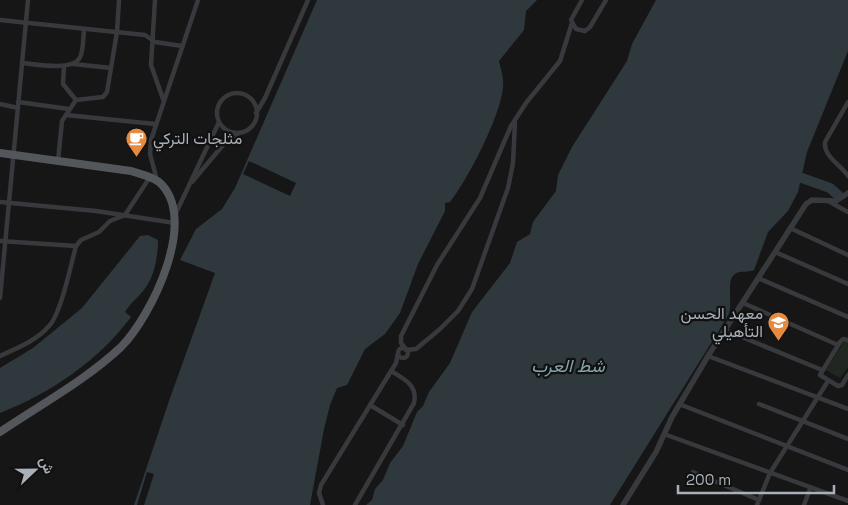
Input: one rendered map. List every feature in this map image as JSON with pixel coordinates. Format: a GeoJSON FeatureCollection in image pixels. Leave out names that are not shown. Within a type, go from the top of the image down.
{"type":"FeatureCollection","features":[{"type":"Feature","properties":{"kind":"main road"},"geometry":{"type":"LineString","coordinates":[[0,154],[130,171],[150,177],[158,182],[169,197],[175,219],[174,237],[156,293],[146,315],[131,336],[96,367],[0,432]]}},
{"type":"Feature","properties":{"kind":"street"},"geometry":{"type":"LineString","coordinates":[[0,298],[2,241],[8,202],[28,0]]}},
{"type":"Feature","properties":{"kind":"street"},"geometry":{"type":"LineString","coordinates":[[58,161],[62,121],[76,100],[103,97],[107,92],[117,32],[119,0]]}},
{"type":"Feature","properties":{"kind":"street"},"geometry":{"type":"LineString","coordinates":[[155,0],[151,39],[151,68],[164,99]]}},
{"type":"Feature","properties":{"kind":"street"},"geometry":{"type":"LineString","coordinates":[[158,182],[150,148],[155,124],[198,0]]}},
{"type":"Feature","properties":{"kind":"street"},"geometry":{"type":"LineString","coordinates":[[191,183],[223,145],[254,123],[256,113],[265,98],[308,0]]}},
{"type":"Feature","properties":{"kind":"street"},"geometry":{"type":"LineString","coordinates":[[323,505],[319,493],[321,485],[396,363],[400,340],[437,265],[480,198],[506,135],[516,118],[560,61],[572,23],[572,17],[582,0]]}},
{"type":"Feature","properties":{"kind":"street"},"geometry":{"type":"LineString","coordinates":[[572,23],[580,31],[588,29],[606,0]]}},
{"type":"Feature","properties":{"kind":"street"},"geometry":{"type":"LineString","coordinates":[[0,20],[144,35],[151,39],[182,46]]}},
{"type":"Feature","properties":{"kind":"street"},"geometry":{"type":"LineString","coordinates":[[73,64],[82,53],[84,29]]}},
{"type":"Feature","properties":{"kind":"street"},"geometry":{"type":"LineString","coordinates":[[22,63],[64,66],[73,64],[111,68]]}},
{"type":"Feature","properties":{"kind":"street"},"geometry":{"type":"LineString","coordinates":[[64,66],[63,84],[76,100]]}},
{"type":"Feature","properties":{"kind":"street"},"geometry":{"type":"LineString","coordinates":[[0,202],[175,219],[191,183],[195,167],[219,122],[218,106],[230,95],[240,94],[250,98],[256,113]]}},
{"type":"Feature","properties":{"kind":"street"},"geometry":{"type":"LineString","coordinates":[[848,102],[825,142],[824,148],[827,154],[841,166],[848,176]]}},
{"type":"Feature","properties":{"kind":"street"},"geometry":{"type":"LineString","coordinates":[[0,104],[70,109]]}},
{"type":"Feature","properties":{"kind":"street"},"geometry":{"type":"LineString","coordinates":[[66,115],[155,124]]}},
{"type":"Feature","properties":{"kind":"street"},"geometry":{"type":"LineString","coordinates":[[396,363],[416,349],[453,317],[472,290],[508,188],[513,163],[513,133],[516,118]]}},
{"type":"Feature","properties":{"kind":"street"},"geometry":{"type":"LineString","coordinates":[[219,122],[231,132],[242,132]]}},
{"type":"Feature","properties":{"kind":"street"},"geometry":{"type":"LineString","coordinates":[[0,356],[29,343],[51,325],[60,303],[76,246],[81,240],[99,232],[110,221],[125,214],[150,177]]}},
{"type":"Feature","properties":{"kind":"street"},"geometry":{"type":"LineString","coordinates":[[830,202],[836,201],[848,192]]}},
{"type":"Feature","properties":{"kind":"street"},"geometry":{"type":"LineString","coordinates":[[623,505],[656,452],[679,404],[708,356],[808,202],[817,199],[830,202],[848,212]]}},
{"type":"Feature","properties":{"kind":"street"},"geometry":{"type":"LineString","coordinates":[[790,228],[848,255]]}},
{"type":"Feature","properties":{"kind":"street"},"geometry":{"type":"LineString","coordinates":[[2,241],[76,246]]}},
{"type":"Feature","properties":{"kind":"street"},"geometry":{"type":"LineString","coordinates":[[775,252],[848,284]]}},
{"type":"Feature","properties":{"kind":"street"},"geometry":{"type":"LineString","coordinates":[[758,278],[848,317]]}},
{"type":"Feature","properties":{"kind":"street"},"geometry":{"type":"LineString","coordinates":[[742,303],[838,345]]}},
{"type":"Feature","properties":{"kind":"street"},"geometry":{"type":"LineString","coordinates":[[725,330],[822,370]]}},
{"type":"Feature","properties":{"kind":"street"},"geometry":{"type":"LineString","coordinates":[[848,340],[843,339],[838,345],[822,370],[820,377],[840,386],[848,376]]}},
{"type":"Feature","properties":{"kind":"street"},"geometry":{"type":"LineString","coordinates":[[400,340],[406,349],[406,356]]}},
{"type":"Feature","properties":{"kind":"street"},"geometry":{"type":"LineString","coordinates":[[398,352],[406,349],[416,349]]}},
{"type":"Feature","properties":{"kind":"street"},"geometry":{"type":"LineString","coordinates":[[398,352],[400,357],[406,356]]}},
{"type":"Feature","properties":{"kind":"street"},"geometry":{"type":"LineString","coordinates":[[708,356],[848,409]]}},
{"type":"Feature","properties":{"kind":"street"},"geometry":{"type":"LineString","coordinates":[[355,505],[403,425],[414,402],[415,394],[408,382],[391,371]]}},
{"type":"Feature","properties":{"kind":"street"},"geometry":{"type":"LineString","coordinates":[[693,472],[758,503],[770,473],[828,381]]}},
{"type":"Feature","properties":{"kind":"street"},"geometry":{"type":"LineString","coordinates":[[679,404],[848,470]]}},
{"type":"Feature","properties":{"kind":"street"},"geometry":{"type":"LineString","coordinates":[[759,404],[848,439]]}},
{"type":"Feature","properties":{"kind":"street"},"geometry":{"type":"LineString","coordinates":[[370,405],[403,425]]}},
{"type":"Feature","properties":{"kind":"street"},"geometry":{"type":"LineString","coordinates":[[664,434],[810,489],[848,501]]}},
{"type":"Feature","properties":{"kind":"street"},"geometry":{"type":"LineString","coordinates":[[804,505],[810,489]]}},
{"type":"Feature","properties":{"kind":"shaded area"},"geometry":{"type":"Polygon","coordinates":[[[845,340],[848,341],[848,367],[840,378],[826,370],[845,340]]]}},
{"type":"Feature","properties":{"kind":"water"},"geometry":{"type":"Polygon","coordinates":[[[317,0],[537,0],[526,11],[524,30],[499,61],[503,77],[503,88],[501,100],[490,131],[457,192],[450,202],[445,203],[445,211],[418,264],[400,313],[385,334],[365,349],[347,385],[337,388],[330,405],[324,429],[310,505],[134,505],[215,273],[180,260],[196,229],[222,209],[235,188],[317,0]]]}},
{"type":"Feature","properties":{"kind":"water","name":"شط العرب"},"geometry":{"type":"Polygon","coordinates":[[[656,0],[848,0],[848,51],[807,152],[798,192],[788,211],[768,232],[754,270],[737,273],[732,277],[728,316],[610,505],[366,505],[372,500],[375,489],[383,480],[390,463],[403,446],[417,412],[423,406],[429,392],[450,363],[472,312],[510,263],[517,242],[530,234],[533,222],[556,191],[558,175],[572,147],[627,61],[632,44],[656,0]]]}},
{"type":"Feature","properties":{"kind":"water"},"geometry":{"type":"Polygon","coordinates":[[[148,235],[158,240],[154,270],[146,287],[125,312],[131,317],[118,333],[104,348],[72,374],[37,396],[0,413],[0,368],[33,348],[82,308],[140,236],[148,235]]]}},
{"type":"Feature","properties":{"kind":"pier"},"geometry":{"type":"Polygon","coordinates":[[[249,161],[296,183],[290,196],[243,174],[249,161]]]}},
{"type":"Feature","properties":{"kind":"pier"},"geometry":{"type":"Polygon","coordinates":[[[147,472],[154,474],[144,505],[137,505],[147,472]]]}},
{"type":"Feature","properties":{"kind":"waterway"},"geometry":{"type":"LineString","coordinates":[[802,178],[830,188],[838,195]]}},
{"type":"Feature","properties":{"kind":"place","name":"مثلجات التركي"},"geometry":{"type":"Point","coordinates":[137,157]}},
{"type":"Feature","properties":{"kind":"place","name":"معهد الحسن التأهيلي"},"geometry":{"type":"Point","coordinates":[779,341]}}]}
